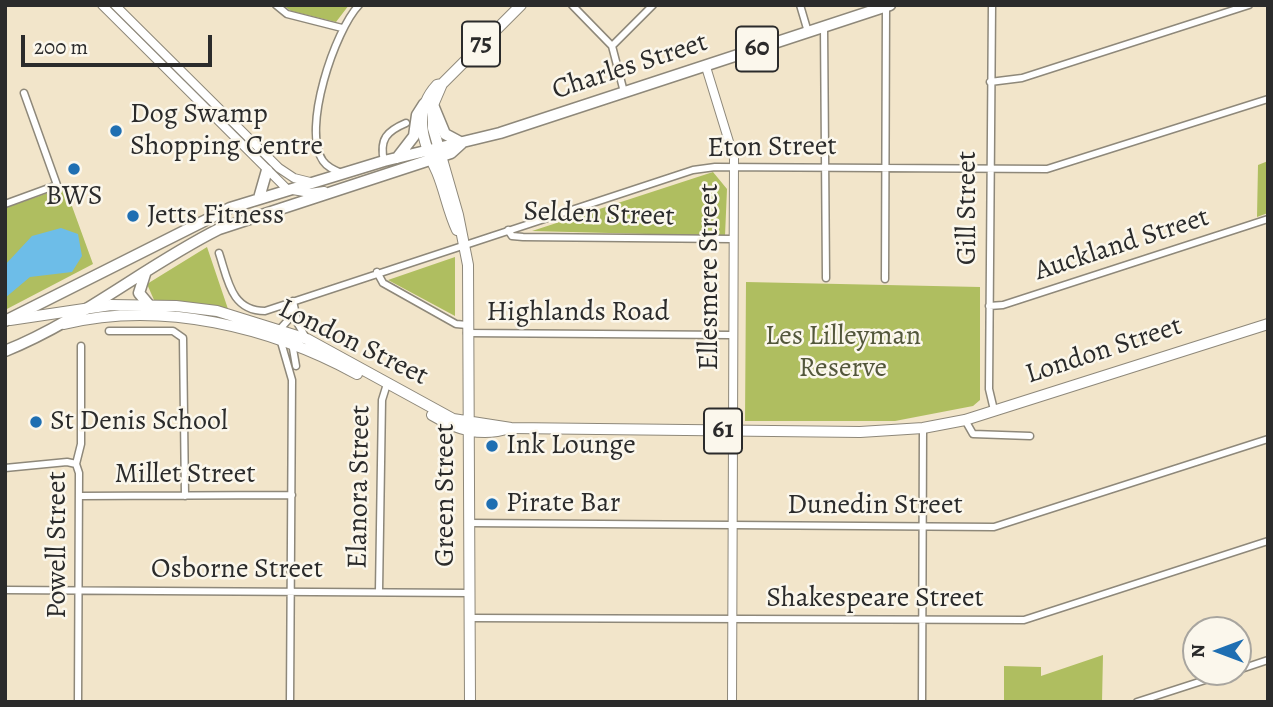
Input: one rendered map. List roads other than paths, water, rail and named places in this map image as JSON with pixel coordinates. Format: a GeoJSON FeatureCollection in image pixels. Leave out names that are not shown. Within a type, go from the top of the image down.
{"type":"FeatureCollection","features":[{"type":"Feature","properties":{"kind":"highway","name":"Charles Street"},"geometry":{"type":"LineString","coordinates":[[146,272],[185,246],[227,226],[462,143],[706,67],[888,6]]}},
{"type":"Feature","properties":{"kind":"highway"},"geometry":{"type":"LineString","coordinates":[[397,158],[414,136],[417,115],[428,105],[445,134],[462,143]]}},
{"type":"Feature","properties":{"kind":"highway","name":"Charles Street"},"geometry":{"type":"LineString","coordinates":[[6,321],[230,208],[335,171],[433,153]]}},
{"type":"Feature","properties":{"kind":"highway"},"geometry":{"type":"LineString","coordinates":[[259,198],[267,170]]}},
{"type":"Feature","properties":{"kind":"highway"},"geometry":{"type":"LineString","coordinates":[[146,272],[139,293],[149,305]]}},
{"type":"Feature","properties":{"kind":"highway","name":"60"},"geometry":{"type":"LineString","coordinates":[[5,351],[61,325],[146,272]]}},
{"type":"Feature","properties":{"kind":"main road"},"geometry":{"type":"LineString","coordinates":[[102,5],[287,189],[310,193],[334,190]]}},
{"type":"Feature","properties":{"kind":"main road"},"geometry":{"type":"LineString","coordinates":[[115,5],[282,171],[294,178],[310,182]]}},
{"type":"Feature","properties":{"kind":"main road","name":"75"},"geometry":{"type":"LineString","coordinates":[[428,105],[431,91],[442,84],[520,5]]}},
{"type":"Feature","properties":{"kind":"main road","name":"Ellesmere Street"},"geometry":{"type":"LineString","coordinates":[[706,67],[725,123],[734,167],[731,335],[732,702]]}},
{"type":"Feature","properties":{"kind":"main road"},"geometry":{"type":"LineString","coordinates":[[209,110],[216,103]]}},
{"type":"Feature","properties":{"kind":"main road","name":"Green Street"},"geometry":{"type":"LineString","coordinates":[[428,105],[421,122],[464,246],[468,265],[470,702]]}},
{"type":"Feature","properties":{"kind":"main road","name":"London Street"},"geometry":{"type":"LineString","coordinates":[[6,321],[93,307],[149,305],[218,311],[307,339],[446,424],[496,433],[511,428],[860,432],[923,428],[965,420],[1264,323]]}},
{"type":"Feature","properties":{"kind":"main road","name":"London Street"},"geometry":{"type":"LineString","coordinates":[[61,325],[124,316],[191,319],[281,341],[386,387]]}},
{"type":"Feature","properties":{"kind":"street"},"geometry":{"type":"LineString","coordinates":[[276,5],[287,14],[342,28]]}},
{"type":"Feature","properties":{"kind":"street"},"geometry":{"type":"LineString","coordinates":[[335,171],[319,153],[315,115],[342,28],[359,5]]}},
{"type":"Feature","properties":{"kind":"street"},"geometry":{"type":"LineString","coordinates":[[572,5],[612,46],[624,92]]}},
{"type":"Feature","properties":{"kind":"street"},"geometry":{"type":"LineString","coordinates":[[612,46],[653,5]]}},
{"type":"Feature","properties":{"kind":"street"},"geometry":{"type":"LineString","coordinates":[[800,5],[808,33]]}},
{"type":"Feature","properties":{"kind":"street","name":"Gill Street"},"geometry":{"type":"LineString","coordinates":[[992,5],[989,389],[994,410]]}},
{"type":"Feature","properties":{"kind":"street"},"geometry":{"type":"LineString","coordinates":[[990,82],[1022,78],[1249,5]]}},
{"type":"Feature","properties":{"kind":"street"},"geometry":{"type":"LineString","coordinates":[[884,279],[888,6]]}},
{"type":"Feature","properties":{"kind":"street"},"geometry":{"type":"LineString","coordinates":[[824,27],[825,278]]}},
{"type":"Feature","properties":{"kind":"street"},"geometry":{"type":"LineString","coordinates":[[5,204],[57,185],[24,93]]}},
{"type":"Feature","properties":{"kind":"street","name":"Eton Street"},"geometry":{"type":"LineString","coordinates":[[219,253],[234,298],[246,307],[265,310],[693,170],[734,167],[1047,169],[1268,99]]}},
{"type":"Feature","properties":{"kind":"street"},"geometry":{"type":"LineString","coordinates":[[384,160],[381,145],[384,137],[406,123]]}},
{"type":"Feature","properties":{"kind":"street","name":"Auckland Street"},"geometry":{"type":"LineString","coordinates":[[989,306],[1003,305],[1268,219]]}},
{"type":"Feature","properties":{"kind":"street","name":"Selden Street"},"geometry":{"type":"LineString","coordinates":[[508,230],[512,236],[523,237],[732,239]]}},
{"type":"Feature","properties":{"kind":"street","name":"Highlands Road"},"geometry":{"type":"LineString","coordinates":[[377,272],[383,283],[467,329],[731,335]]}},
{"type":"Feature","properties":{"kind":"street"},"geometry":{"type":"LineString","coordinates":[[291,302],[290,318],[278,328],[293,346],[296,366],[292,380]]}},
{"type":"Feature","properties":{"kind":"street"},"geometry":{"type":"LineString","coordinates":[[291,302],[298,324],[307,339]]}},
{"type":"Feature","properties":{"kind":"street"},"geometry":{"type":"LineString","coordinates":[[109,331],[173,331],[183,338],[185,496]]}},
{"type":"Feature","properties":{"kind":"street"},"geometry":{"type":"LineString","coordinates":[[281,341],[292,380],[290,702]]}},
{"type":"Feature","properties":{"kind":"street","name":"Powell Street"},"geometry":{"type":"LineString","coordinates":[[78,702],[79,473],[75,464],[81,444],[81,346]]}},
{"type":"Feature","properties":{"kind":"street"},"geometry":{"type":"LineString","coordinates":[[296,366],[309,352]]}},
{"type":"Feature","properties":{"kind":"street","name":"Elanora Street"},"geometry":{"type":"LineString","coordinates":[[379,591],[386,387]]}},
{"type":"Feature","properties":{"kind":"street"},"geometry":{"type":"LineString","coordinates":[[965,420],[973,434],[1030,436]]}},
{"type":"Feature","properties":{"kind":"street"},"geometry":{"type":"LineString","coordinates":[[922,702],[923,428]]}},
{"type":"Feature","properties":{"kind":"street","name":"Dunedin Street"},"geometry":{"type":"LineString","coordinates":[[469,523],[1002,526],[1268,439]]}},
{"type":"Feature","properties":{"kind":"street"},"geometry":{"type":"LineString","coordinates":[[5,468],[67,462],[75,464]]}},
{"type":"Feature","properties":{"kind":"street","name":"Millet Street"},"geometry":{"type":"LineString","coordinates":[[79,496],[292,495]]}},
{"type":"Feature","properties":{"kind":"street","name":"Shakespeare Street"},"geometry":{"type":"LineString","coordinates":[[469,618],[1024,620],[1268,541]]}},
{"type":"Feature","properties":{"kind":"street","name":"Osborne Street"},"geometry":{"type":"LineString","coordinates":[[5,590],[469,593]]}},
{"type":"Feature","properties":{"kind":"street"},"geometry":{"type":"LineString","coordinates":[[1138,702],[1187,686]]}},
{"type":"Feature","properties":{"kind":"water"},"geometry":{"type":"Polygon","coordinates":[[[61,228],[78,234],[82,256],[72,272],[30,277],[5,298],[5,265],[32,236],[61,228]]]}},
{"type":"Feature","properties":{"kind":"place","name":"Dog Swamp Shopping Centre"},"geometry":{"type":"Point","coordinates":[116,131]}},
{"type":"Feature","properties":{"kind":"place","name":"BWS"},"geometry":{"type":"Point","coordinates":[74,169]}},
{"type":"Feature","properties":{"kind":"place","name":"Jetts Fitness"},"geometry":{"type":"Point","coordinates":[133,216]}},
{"type":"Feature","properties":{"kind":"place","name":"St Denis School"},"geometry":{"type":"Point","coordinates":[36,422]}},
{"type":"Feature","properties":{"kind":"place","name":"Ink Lounge"},"geometry":{"type":"Point","coordinates":[492,446]}},
{"type":"Feature","properties":{"kind":"place","name":"Pirate Bar"},"geometry":{"type":"Point","coordinates":[492,504]}},
{"type":"Feature","properties":{"kind":"park label","name":"Les Lilleyman Reserve"},"geometry":{"type":"Point","coordinates":[843,353]}}]}
